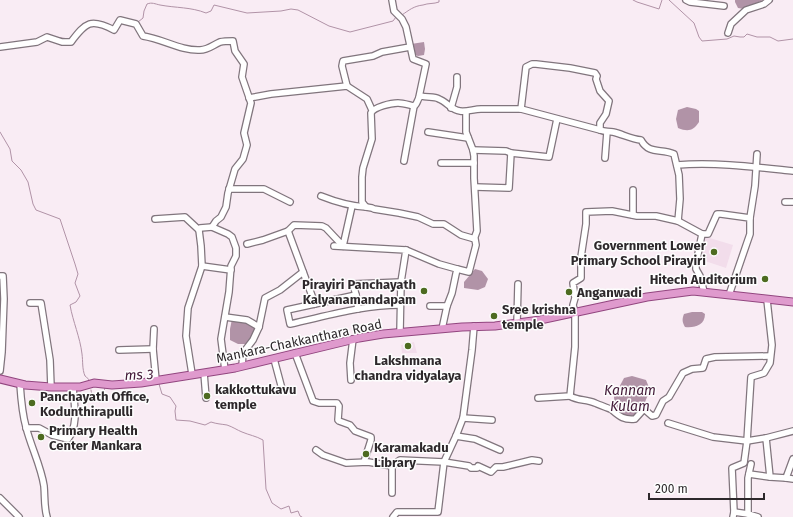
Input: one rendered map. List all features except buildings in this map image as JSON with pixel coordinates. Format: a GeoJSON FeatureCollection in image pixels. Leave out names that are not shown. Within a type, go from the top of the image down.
{"type":"FeatureCollection","features":[{"type":"Feature","properties":{"kind":"main road","name":"Mankara-Chakkanthara Road"},"geometry":{"type":"LineString","coordinates":[[0,379],[20,384],[51,387],[73,387],[94,383],[112,385],[141,383],[225,370],[353,339],[400,332],[474,326],[495,326],[540,320],[647,297],[693,291],[793,302]]}},
{"type":"Feature","properties":{"kind":"street"},"geometry":{"type":"LineString","coordinates":[[392,0],[394,11],[402,19],[406,27],[413,59],[426,64],[419,97],[416,105],[414,106],[404,160]]}},
{"type":"Feature","properties":{"kind":"street"},"geometry":{"type":"LineString","coordinates":[[686,0],[690,2],[724,6]]}},
{"type":"Feature","properties":{"kind":"street"},"geometry":{"type":"LineString","coordinates":[[728,33],[731,24],[746,10],[764,4],[769,0]]}},
{"type":"Feature","properties":{"kind":"street"},"geometry":{"type":"LineString","coordinates":[[0,47],[37,42],[47,38],[62,42],[71,42],[88,24],[100,23],[114,30],[120,20],[136,24],[143,36],[156,38],[178,47],[204,50],[222,41],[233,40],[235,51],[244,64],[242,77],[250,103],[244,133],[247,145],[243,159],[235,169],[229,189],[226,207],[221,217],[212,227]]}},
{"type":"Feature","properties":{"kind":"street"},"geometry":{"type":"LineString","coordinates":[[347,86],[342,66],[343,61],[373,56],[382,52],[410,47]]}},
{"type":"Feature","properties":{"kind":"street"},"geometry":{"type":"LineString","coordinates":[[521,109],[526,67],[532,64],[595,73],[597,76],[596,79],[598,88],[609,101],[606,114],[600,123],[600,130]]}},
{"type":"Feature","properties":{"kind":"street"},"geometry":{"type":"LineString","coordinates":[[451,108],[457,87],[457,77]]}},
{"type":"Feature","properties":{"kind":"street"},"geometry":{"type":"LineString","coordinates":[[248,98],[271,94],[347,86],[367,99],[372,110],[372,139],[363,168],[362,177],[362,202],[366,206]]}},
{"type":"Feature","properties":{"kind":"street"},"geometry":{"type":"LineString","coordinates":[[419,97],[439,98],[451,108],[466,112],[469,110],[481,109],[521,109],[607,132],[612,132],[621,136],[627,135],[636,140],[641,140],[647,148],[674,154],[675,163],[677,165],[680,192],[678,221]]}},
{"type":"Feature","properties":{"kind":"street"},"geometry":{"type":"LineString","coordinates":[[372,110],[376,107],[397,103],[414,106]]}},
{"type":"Feature","properties":{"kind":"street"},"geometry":{"type":"LineString","coordinates":[[334,246],[406,250],[439,264],[469,272],[476,245],[476,241],[474,239],[477,231],[473,150],[466,132],[466,112]]}},
{"type":"Feature","properties":{"kind":"street"},"geometry":{"type":"LineString","coordinates":[[473,150],[506,151],[511,153],[549,157],[557,119]]}},
{"type":"Feature","properties":{"kind":"street"},"geometry":{"type":"LineString","coordinates":[[428,132],[468,138]]}},
{"type":"Feature","properties":{"kind":"street"},"geometry":{"type":"LineString","coordinates":[[605,158],[607,132]]}},
{"type":"Feature","properties":{"kind":"street"},"geometry":{"type":"LineString","coordinates":[[475,187],[510,188],[511,153]]}},
{"type":"Feature","properties":{"kind":"street"},"geometry":{"type":"LineString","coordinates":[[729,295],[750,234],[750,218],[757,167],[757,154]]}},
{"type":"Feature","properties":{"kind":"street"},"geometry":{"type":"LineString","coordinates":[[442,163],[474,163]]}},
{"type":"Feature","properties":{"kind":"street"},"geometry":{"type":"LineString","coordinates":[[677,165],[704,163],[757,167],[793,172]]}},
{"type":"Feature","properties":{"kind":"street"},"geometry":{"type":"LineString","coordinates":[[229,189],[264,189],[290,202]]}},
{"type":"Feature","properties":{"kind":"street"},"geometry":{"type":"LineString","coordinates":[[633,190],[633,215]]}},
{"type":"Feature","properties":{"kind":"street"},"geometry":{"type":"LineString","coordinates":[[321,196],[352,206],[366,206],[378,210],[418,217],[433,224],[444,224],[461,235],[474,239]]}},
{"type":"Feature","properties":{"kind":"street"},"geometry":{"type":"LineString","coordinates":[[785,202],[793,202]]}},
{"type":"Feature","properties":{"kind":"street"},"geometry":{"type":"LineString","coordinates":[[342,246],[352,206]]}},
{"type":"Feature","properties":{"kind":"street"},"geometry":{"type":"LineString","coordinates":[[570,396],[575,347],[574,312],[572,305],[574,298],[573,283],[581,278],[581,257],[586,224],[586,212],[612,211],[633,215],[656,216],[678,221],[702,234],[708,234],[717,214],[750,218]]}},
{"type":"Feature","properties":{"kind":"street"},"geometry":{"type":"LineString","coordinates":[[155,219],[185,217],[199,230],[202,266],[188,308],[186,336],[192,374]]}},
{"type":"Feature","properties":{"kind":"street"},"geometry":{"type":"LineString","coordinates":[[247,244],[288,231],[294,225],[322,226],[326,228],[342,246]]}},
{"type":"Feature","properties":{"kind":"street"},"geometry":{"type":"LineString","coordinates":[[199,230],[200,228],[212,227],[228,234],[232,238],[236,256],[231,266],[221,345],[225,370]]}},
{"type":"Feature","properties":{"kind":"street"},"geometry":{"type":"LineString","coordinates":[[288,231],[315,304]]}},
{"type":"Feature","properties":{"kind":"street"},"geometry":{"type":"LineString","coordinates":[[702,234],[696,264],[704,292]]}},
{"type":"Feature","properties":{"kind":"street"},"geometry":{"type":"LineString","coordinates":[[400,332],[401,282],[406,250]]}},
{"type":"Feature","properties":{"kind":"street"},"geometry":{"type":"LineString","coordinates":[[202,266],[231,270]]}},
{"type":"Feature","properties":{"kind":"street"},"geometry":{"type":"LineString","coordinates":[[442,329],[457,269]]}},
{"type":"Feature","properties":{"kind":"street"},"geometry":{"type":"LineString","coordinates":[[242,366],[243,354],[253,340],[259,327],[265,298],[280,290],[303,272]]}},
{"type":"Feature","properties":{"kind":"street"},"geometry":{"type":"LineString","coordinates":[[0,276],[3,276],[4,299],[0,372]]}},
{"type":"Feature","properties":{"kind":"street"},"geometry":{"type":"LineString","coordinates":[[358,309],[353,284],[401,282]]}},
{"type":"Feature","properties":{"kind":"street"},"geometry":{"type":"LineString","coordinates":[[517,323],[518,284]]}},
{"type":"Feature","properties":{"kind":"street"},"geometry":{"type":"LineString","coordinates":[[356,295],[287,310],[290,324],[358,309],[383,305],[400,305]]}},
{"type":"Feature","properties":{"kind":"street"},"geometry":{"type":"LineString","coordinates":[[758,517],[748,514],[733,514],[732,468],[744,463],[747,441],[751,377],[764,373],[770,363],[772,345],[767,300]]}},
{"type":"Feature","properties":{"kind":"street"},"geometry":{"type":"LineString","coordinates":[[30,303],[41,303],[50,360],[51,387]]}},
{"type":"Feature","properties":{"kind":"street"},"geometry":{"type":"LineString","coordinates":[[430,306],[447,306]]}},
{"type":"Feature","properties":{"kind":"street"},"geometry":{"type":"LineString","coordinates":[[225,317],[247,320],[259,327]]}},
{"type":"Feature","properties":{"kind":"street"},"geometry":{"type":"LineString","coordinates":[[393,517],[397,512],[438,514],[444,462],[463,418],[474,326]]}},
{"type":"Feature","properties":{"kind":"street"},"geometry":{"type":"LineString","coordinates":[[154,329],[153,349],[156,380]]}},
{"type":"Feature","properties":{"kind":"street"},"geometry":{"type":"LineString","coordinates":[[351,380],[350,363],[353,339]]}},
{"type":"Feature","properties":{"kind":"street"},"geometry":{"type":"LineString","coordinates":[[119,350],[153,349]]}},
{"type":"Feature","properties":{"kind":"street"},"geometry":{"type":"LineString","coordinates":[[295,353],[313,401],[319,403],[337,403],[339,421],[350,425],[355,431],[371,437],[364,462]]}},
{"type":"Feature","properties":{"kind":"street"},"geometry":{"type":"LineString","coordinates":[[538,398],[570,396],[575,399],[596,403],[599,406],[611,409],[615,414],[627,420],[635,419],[644,409],[652,416],[656,415],[663,401],[669,397],[684,373],[692,369],[703,368],[706,359],[715,357],[770,356]]}},
{"type":"Feature","properties":{"kind":"street"},"geometry":{"type":"LineString","coordinates":[[274,359],[282,389]]}},
{"type":"Feature","properties":{"kind":"street"},"geometry":{"type":"LineString","coordinates":[[204,373],[206,398]]}},
{"type":"Feature","properties":{"kind":"street"},"geometry":{"type":"LineString","coordinates":[[20,384],[26,428],[36,454],[44,486],[44,506],[47,517]]}},
{"type":"Feature","properties":{"kind":"street"},"geometry":{"type":"LineString","coordinates":[[26,428],[39,428],[52,435],[68,438],[72,433],[75,419],[73,387]]}},
{"type":"Feature","properties":{"kind":"street"},"geometry":{"type":"LineString","coordinates":[[463,418],[492,420]]}},
{"type":"Feature","properties":{"kind":"street"},"geometry":{"type":"LineString","coordinates":[[668,423],[713,437],[747,441],[793,431]]}},
{"type":"Feature","properties":{"kind":"street"},"geometry":{"type":"LineString","coordinates":[[456,436],[475,439],[500,450]]}},
{"type":"Feature","properties":{"kind":"street"},"geometry":{"type":"LineString","coordinates":[[766,438],[770,476]]}},
{"type":"Feature","properties":{"kind":"street"},"geometry":{"type":"LineString","coordinates":[[316,450],[323,455],[346,463],[364,462],[392,466],[400,460],[444,462],[469,466],[471,468],[477,468],[478,466],[491,472],[496,467],[524,463],[532,460],[539,461]]}},
{"type":"Feature","properties":{"kind":"street"},"geometry":{"type":"LineString","coordinates":[[786,478],[793,459]]}},
{"type":"Feature","properties":{"kind":"street"},"geometry":{"type":"LineString","coordinates":[[748,514],[749,474],[751,464]]}},
{"type":"Feature","properties":{"kind":"street"},"geometry":{"type":"LineString","coordinates":[[392,466],[392,493]]}},
{"type":"Feature","properties":{"kind":"street"},"geometry":{"type":"LineString","coordinates":[[749,474],[793,479]]}},
{"type":"Feature","properties":{"kind":"street"},"geometry":{"type":"LineString","coordinates":[[0,498],[19,517]]}},
{"type":"Feature","properties":{"kind":"shaded area","name":"Government Lower Primary School Pirayiri"},"geometry":{"type":"Polygon","coordinates":[[[703,236],[733,245],[726,268],[696,258],[703,236]]]}},
{"type":"Feature","properties":{"kind":"shaded area","name":"Lakshmana chandra vidyalaya"},"geometry":{"type":"Polygon","coordinates":[[[414,342],[417,353],[402,353],[401,345],[414,342]]]}},
{"type":"Feature","properties":{"kind":"water"},"geometry":{"type":"Polygon","coordinates":[[[735,0],[763,0],[744,9],[738,8],[735,0]]]}},
{"type":"Feature","properties":{"kind":"water"},"geometry":{"type":"Polygon","coordinates":[[[424,42],[424,55],[418,56],[413,54],[411,44],[424,42]]]}},
{"type":"Feature","properties":{"kind":"water"},"geometry":{"type":"Polygon","coordinates":[[[687,107],[699,111],[699,122],[690,130],[678,128],[676,119],[678,110],[687,107]]]}},
{"type":"Feature","properties":{"kind":"water"},"geometry":{"type":"Polygon","coordinates":[[[475,269],[482,271],[488,279],[485,287],[478,290],[464,288],[464,282],[475,269]]]}},
{"type":"Feature","properties":{"kind":"water"},"geometry":{"type":"Polygon","coordinates":[[[702,312],[705,314],[705,318],[699,325],[685,327],[683,324],[684,314],[702,312]]]}},
{"type":"Feature","properties":{"kind":"water"},"geometry":{"type":"Polygon","coordinates":[[[232,319],[254,323],[254,335],[247,344],[238,344],[230,340],[232,319]]]}},
{"type":"Feature","properties":{"kind":"water","name":"Kannam Kulam"},"geometry":{"type":"Polygon","coordinates":[[[632,376],[646,380],[650,390],[645,402],[634,416],[624,416],[615,408],[614,397],[624,378],[632,376]]]}},
{"type":"Feature","properties":{"kind":"waterway"},"geometry":{"type":"LineString","coordinates":[[402,15],[414,7],[437,3],[439,0]]}},
{"type":"Feature","properties":{"kind":"waterway"},"geometry":{"type":"LineString","coordinates":[[633,0],[659,9],[662,0]]}},
{"type":"Feature","properties":{"kind":"waterway"},"geometry":{"type":"LineString","coordinates":[[669,0],[694,23],[702,41],[727,39],[734,36],[744,37],[747,34],[757,37],[770,37],[778,41],[793,39]]}},
{"type":"Feature","properties":{"kind":"waterway"},"geometry":{"type":"LineString","coordinates":[[136,21],[138,22],[143,18],[147,4],[150,3],[206,13],[211,11],[214,5],[247,13],[291,9],[298,10],[329,26],[350,32],[393,21],[396,17]]}},
{"type":"Feature","properties":{"kind":"waterway"},"geometry":{"type":"LineString","coordinates":[[85,23],[96,21]]}},
{"type":"Feature","properties":{"kind":"waterway"},"geometry":{"type":"LineString","coordinates":[[55,37],[69,39],[71,37]]}},
{"type":"Feature","properties":{"kind":"waterway"},"geometry":{"type":"LineString","coordinates":[[0,132],[10,149],[12,161],[21,170],[28,182],[33,204],[36,210],[60,219],[78,274],[75,283],[80,296],[76,302],[70,305],[81,348],[84,373],[89,380]]}},
{"type":"Feature","properties":{"kind":"waterway"},"geometry":{"type":"LineString","coordinates":[[159,384],[162,394],[170,397],[176,406],[176,420],[190,421],[205,425],[211,422],[227,425],[263,440],[266,489],[272,503],[281,509],[289,506],[291,513],[298,511],[302,517]]}},
{"type":"Feature","properties":{"kind":"waterway","name":"ms 3"},"geometry":{"type":"LineString","coordinates":[[91,390],[93,397],[100,402],[105,388]]}},
{"type":"Feature","properties":{"kind":"place","name":"Government Lower Primary School Pirayiri"},"geometry":{"type":"Point","coordinates":[714,252]}},
{"type":"Feature","properties":{"kind":"place","name":"Hitech Auditorium"},"geometry":{"type":"Point","coordinates":[765,279]}},
{"type":"Feature","properties":{"kind":"place","name":"Pirayiri Panchayath Kalyanamandapam"},"geometry":{"type":"Point","coordinates":[424,291]}},
{"type":"Feature","properties":{"kind":"place","name":"Anganwadi"},"geometry":{"type":"Point","coordinates":[569,292]}},
{"type":"Feature","properties":{"kind":"place","name":"Sree krishna temple"},"geometry":{"type":"Point","coordinates":[494,316]}},
{"type":"Feature","properties":{"kind":"place","name":"Lakshmana chandra vidyalaya"},"geometry":{"type":"Point","coordinates":[408,346]}},
{"type":"Feature","properties":{"kind":"place","name":"kakkottukavu temple"},"geometry":{"type":"Point","coordinates":[207,396]}},
{"type":"Feature","properties":{"kind":"place","name":"Panchayath Office, Kodunthirapulli"},"geometry":{"type":"Point","coordinates":[32,403]}},
{"type":"Feature","properties":{"kind":"place","name":"Primary Health Center Mankara"},"geometry":{"type":"Point","coordinates":[41,437]}},
{"type":"Feature","properties":{"kind":"place","name":"Karamakadu Library"},"geometry":{"type":"Point","coordinates":[366,454]}}]}
